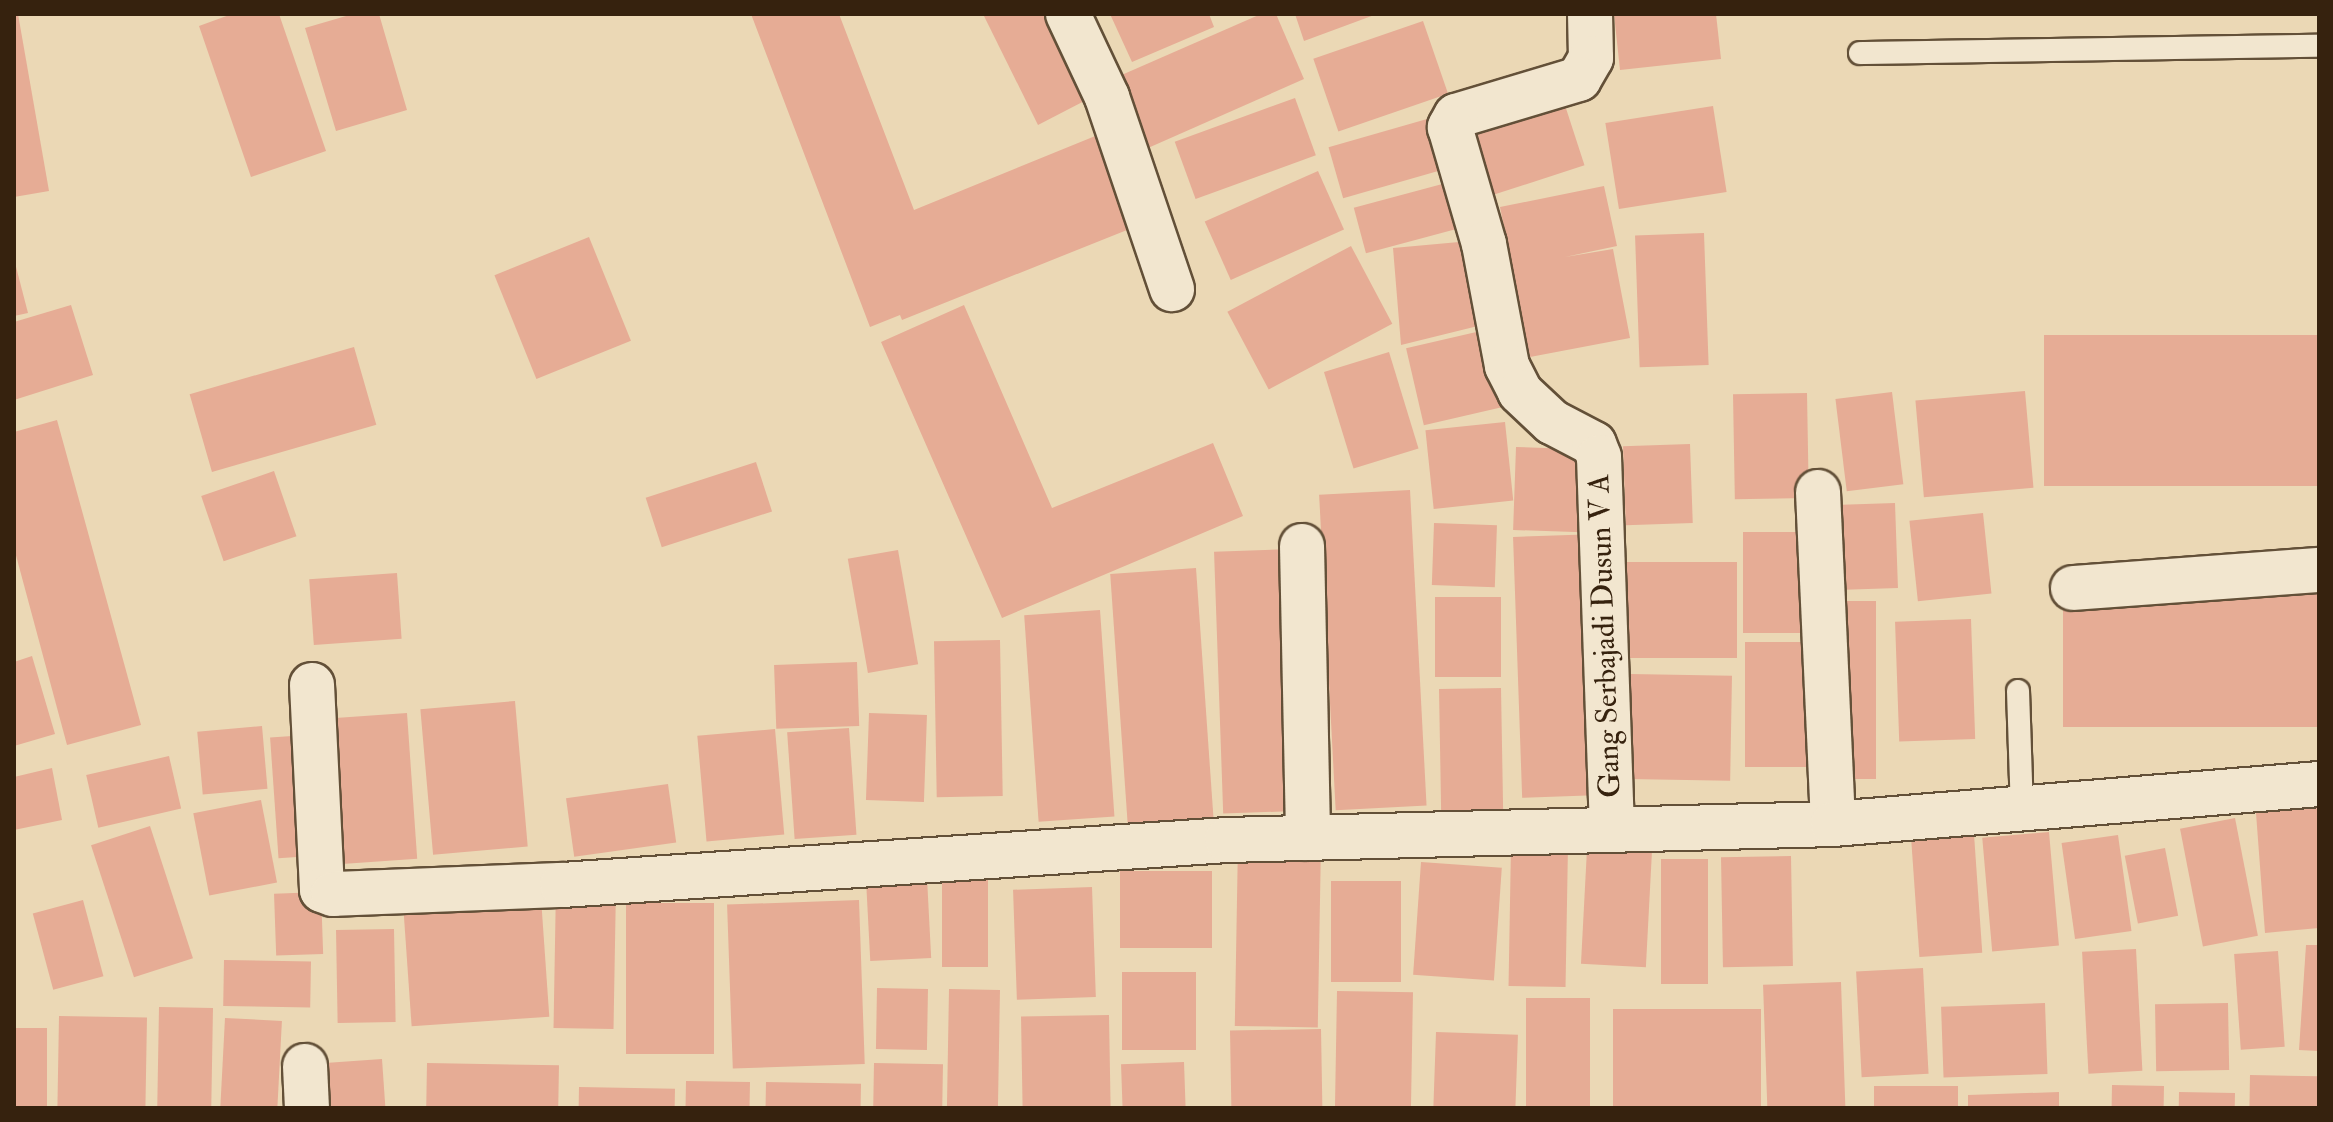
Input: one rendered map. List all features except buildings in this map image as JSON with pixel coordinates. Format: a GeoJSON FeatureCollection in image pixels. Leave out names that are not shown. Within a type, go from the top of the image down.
{"type":"FeatureCollection","features":[{"type":"Feature","properties":{"kind":"street"},"geometry":{"type":"LineString","coordinates":[[1068,14],[1107,97],[1172,289]]}},
{"type":"Feature","properties":{"kind":"street","name":"Gang Serbajadi Dusun V A"},"geometry":{"type":"LineString","coordinates":[[1590,14],[1591,58],[1579,79],[1456,116],[1450,127],[1484,244],[1507,366],[1520,392],[1552,422],[1594,444],[1599,457],[1612,830]]}},
{"type":"Feature","properties":{"kind":"street"},"geometry":{"type":"LineString","coordinates":[[1818,492],[1833,824]]}},
{"type":"Feature","properties":{"kind":"street"},"geometry":{"type":"LineString","coordinates":[[1302,546],[1308,838]]}},
{"type":"Feature","properties":{"kind":"street"},"geometry":{"type":"LineString","coordinates":[[2073,588],[2319,570]]}},
{"type":"Feature","properties":{"kind":"street"},"geometry":{"type":"LineString","coordinates":[[312,685],[322,890],[327,894],[562,885],[1308,838],[1833,824],[2022,811],[2319,784]]}},
{"type":"Feature","properties":{"kind":"lane"},"geometry":{"type":"LineString","coordinates":[[1860,53],[2319,46]]}},
{"type":"Feature","properties":{"kind":"lane"},"geometry":{"type":"LineString","coordinates":[[2018,691],[2022,811]]}}]}
